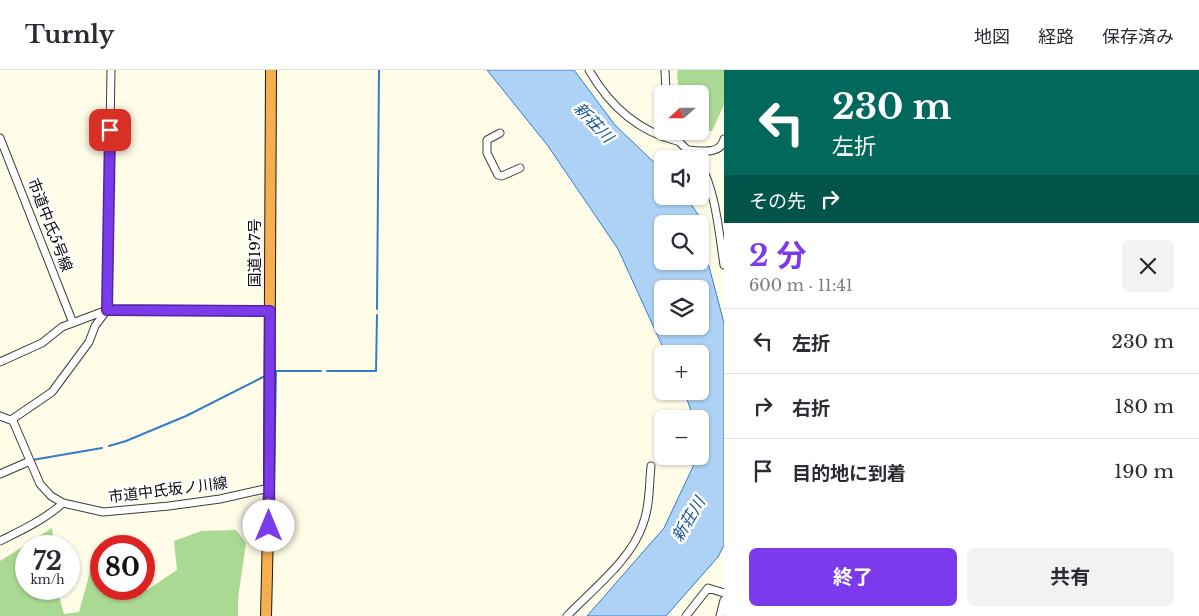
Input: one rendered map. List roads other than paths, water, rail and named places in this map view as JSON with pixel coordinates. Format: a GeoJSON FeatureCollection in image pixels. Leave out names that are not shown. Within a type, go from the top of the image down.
{"type":"FeatureCollection","features":[{"type":"Feature","properties":{"kind":"highway","name":"国道197号"},"geometry":{"type":"LineString","coordinates":[[266,616],[269,488],[271,70]]}},
{"type":"Feature","properties":{"kind":"street"},"geometry":{"type":"LineString","coordinates":[[0,416],[11,420],[52,392],[88,342],[95,326],[107,310],[111,70]]}},
{"type":"Feature","properties":{"kind":"street"},"geometry":{"type":"LineString","coordinates":[[589,70],[606,97],[629,119],[662,137],[677,141],[689,150]]}},
{"type":"Feature","properties":{"kind":"street"},"geometry":{"type":"LineString","coordinates":[[665,70],[666,85]]}},
{"type":"Feature","properties":{"kind":"street"},"geometry":{"type":"LineString","coordinates":[[500,133],[487,140],[487,153],[498,175],[502,176],[520,168]]}},
{"type":"Feature","properties":{"kind":"street","name":"市道中氏5号線"},"geometry":{"type":"LineString","coordinates":[[0,138],[73,323]]}},
{"type":"Feature","properties":{"kind":"street"},"geometry":{"type":"LineString","coordinates":[[709,151],[717,149],[723,143],[724,138]]}},
{"type":"Feature","properties":{"kind":"street"},"geometry":{"type":"LineString","coordinates":[[709,187],[724,265]]}},
{"type":"Feature","properties":{"kind":"street"},"geometry":{"type":"LineString","coordinates":[[0,362],[42,343],[62,327],[107,310],[270,311]]}},
{"type":"Feature","properties":{"kind":"street","name":"市道中氏坂ノ川線"},"geometry":{"type":"LineString","coordinates":[[11,420],[40,484],[51,496],[63,504],[103,512],[211,500],[269,488]]}},
{"type":"Feature","properties":{"kind":"street"},"geometry":{"type":"LineString","coordinates":[[0,474],[30,461]]}},
{"type":"Feature","properties":{"kind":"street"},"geometry":{"type":"LineString","coordinates":[[567,616],[617,565],[637,539],[648,508],[651,466]]}},
{"type":"Feature","properties":{"kind":"street"},"geometry":{"type":"LineString","coordinates":[[0,541],[42,520],[63,504]]}},
{"type":"Feature","properties":{"kind":"street"},"geometry":{"type":"LineString","coordinates":[[686,616],[708,588],[724,593]]}},
{"type":"Feature","properties":{"kind":"street"},"geometry":{"type":"LineString","coordinates":[[720,616],[724,600]]}},
{"type":"Feature","properties":{"kind":"water","name":"新荘川"},"geometry":{"type":"Polygon","coordinates":[[[487,70],[574,70],[615,125],[654,162],[654,205],[691,205],[699,215],[654,215],[654,270],[709,270],[709,266],[724,323],[724,545],[718,557],[666,616],[587,616],[664,528],[694,465],[709,465],[709,410],[691,410],[687,400],[709,400],[709,345],[662,345],[657,335],[709,335],[709,280],[654,280],[654,328],[618,249],[548,146],[487,70]]]}},
{"type":"Feature","properties":{"kind":"waterway"},"geometry":{"type":"LineString","coordinates":[[377,309],[379,70]]}},
{"type":"Feature","properties":{"kind":"waterway"},"geometry":{"type":"LineString","coordinates":[[327,371],[376,371],[377,315]]}},
{"type":"Feature","properties":{"kind":"waterway"},"geometry":{"type":"LineString","coordinates":[[274,485],[276,371],[321,371]]}},
{"type":"Feature","properties":{"kind":"waterway"},"geometry":{"type":"LineString","coordinates":[[109,446],[126,441],[186,416],[263,377]]}},
{"type":"Feature","properties":{"kind":"waterway"},"geometry":{"type":"LineString","coordinates":[[32,460],[102,448]]}},
{"type":"Feature","properties":{"kind":"waterway"},"geometry":{"type":"LineString","coordinates":[[274,491],[274,531]]}}]}
